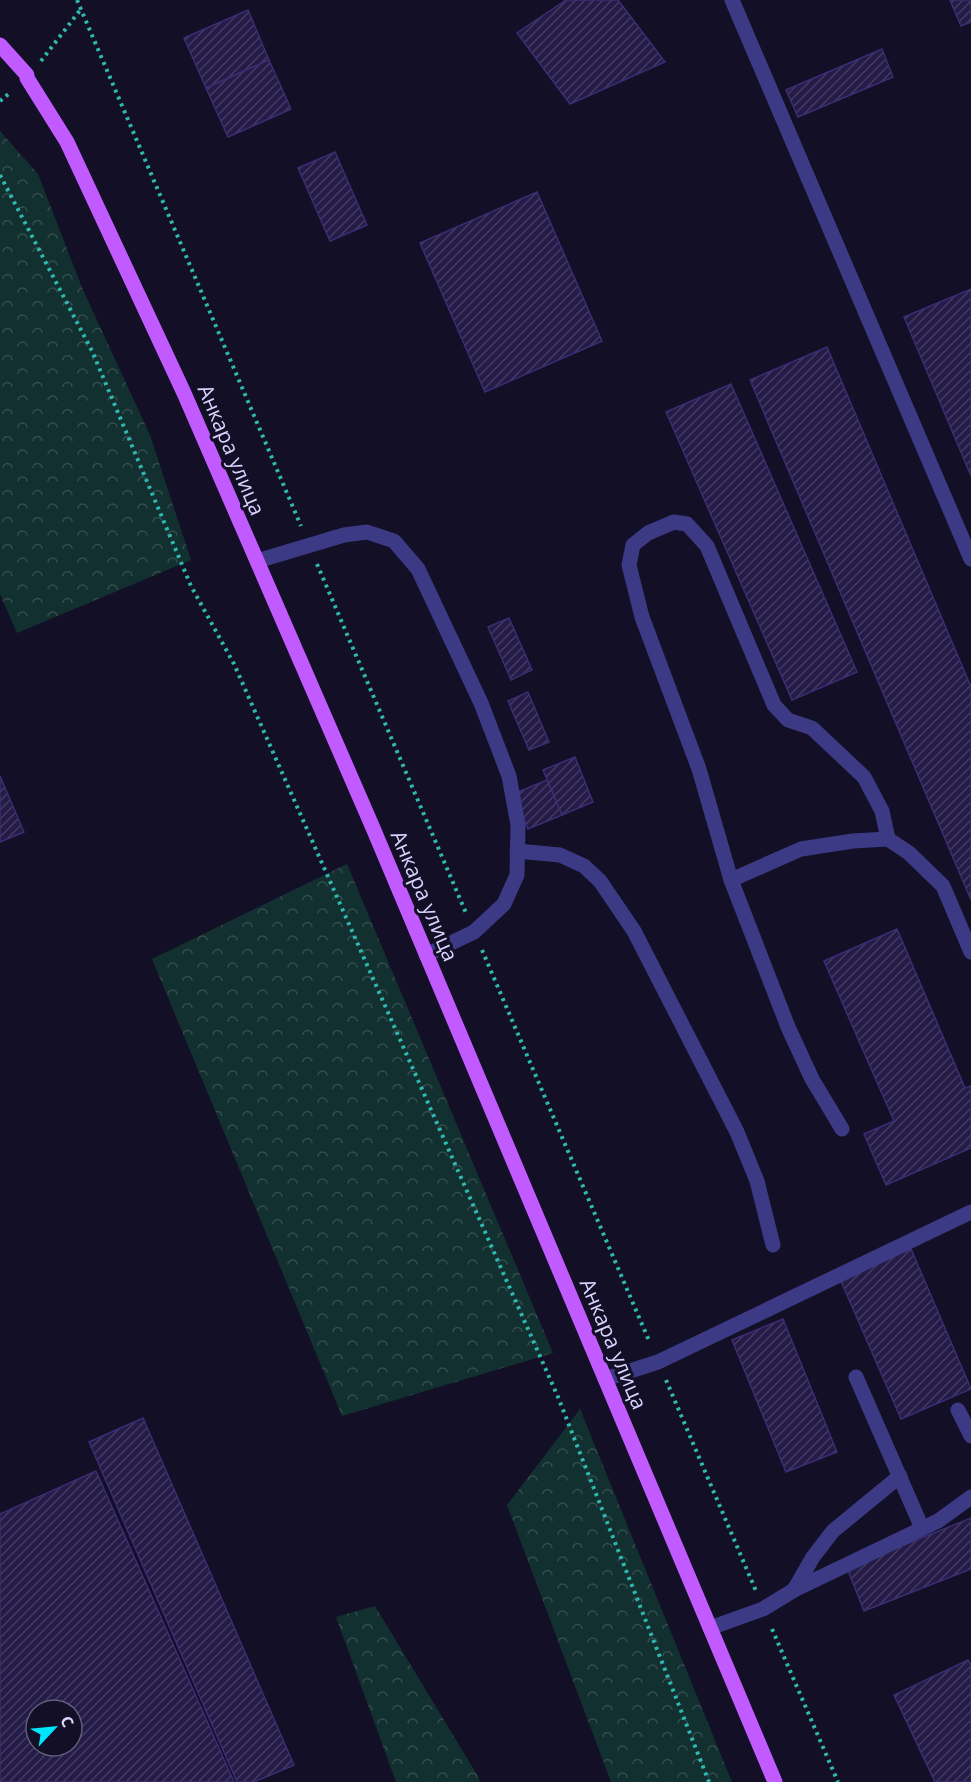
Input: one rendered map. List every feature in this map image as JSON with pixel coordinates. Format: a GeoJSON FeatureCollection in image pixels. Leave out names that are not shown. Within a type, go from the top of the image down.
{"type":"FeatureCollection","features":[{"type":"Feature","properties":{"kind":"main road","name":"Анкара улица"},"geometry":{"type":"LineString","coordinates":[[0,45],[27,75],[67,142],[184,393],[426,955],[774,1782]]}},
{"type":"Feature","properties":{"kind":"street"},"geometry":{"type":"LineString","coordinates":[[732,0],[971,559]]}},
{"type":"Feature","properties":{"kind":"street"},"geometry":{"type":"LineString","coordinates":[[842,1128],[812,1079],[798,1048],[731,880],[699,769],[642,617],[629,565],[633,545],[648,533],[674,522],[687,524],[708,546],[774,705],[788,720],[812,728],[864,777],[882,811],[888,839]]}},
{"type":"Feature","properties":{"kind":"street"},"geometry":{"type":"LineString","coordinates":[[257,561],[344,535],[367,532],[394,541],[418,569],[481,703],[509,776],[518,825],[517,875],[504,904],[474,932],[426,955]]}},
{"type":"Feature","properties":{"kind":"street"},"geometry":{"type":"LineString","coordinates":[[731,880],[801,849],[853,841],[888,839],[909,853],[943,886],[971,952]]}},
{"type":"Feature","properties":{"kind":"street"},"geometry":{"type":"LineString","coordinates":[[517,851],[560,855],[584,866],[600,881],[634,931],[737,1132],[757,1181],[773,1245]]}},
{"type":"Feature","properties":{"kind":"street"},"geometry":{"type":"LineString","coordinates":[[604,1379],[658,1362],[971,1212]]}},
{"type":"Feature","properties":{"kind":"street"},"geometry":{"type":"LineString","coordinates":[[856,1377],[922,1528]]}},
{"type":"Feature","properties":{"kind":"street"},"geometry":{"type":"LineString","coordinates":[[958,1410],[971,1436]]}},
{"type":"Feature","properties":{"kind":"street"},"geometry":{"type":"LineString","coordinates":[[794,1590],[813,1557],[833,1531],[900,1476]]}},
{"type":"Feature","properties":{"kind":"street"},"geometry":{"type":"LineString","coordinates":[[710,1628],[763,1608],[794,1590],[938,1521],[971,1497]]}},
{"type":"Feature","properties":{"kind":"path"},"geometry":{"type":"LineString","coordinates":[[77,0],[838,1782]]}},
{"type":"Feature","properties":{"kind":"path"},"geometry":{"type":"LineString","coordinates":[[27,78],[81,9]]}},
{"type":"Feature","properties":{"kind":"path"},"geometry":{"type":"LineString","coordinates":[[0,175],[92,351],[191,586],[234,664],[549,1375],[709,1782]]}},
{"type":"Feature","properties":{"kind":"green space"},"geometry":{"type":"Polygon","coordinates":[[[0,131],[38,174],[83,290],[150,435],[191,560],[17,633],[0,594],[0,131]]]}},
{"type":"Feature","properties":{"kind":"green space"},"geometry":{"type":"Polygon","coordinates":[[[347,864],[553,1353],[342,1416],[152,959],[347,864]]]}},
{"type":"Feature","properties":{"kind":"green space"},"geometry":{"type":"Polygon","coordinates":[[[580,1409],[732,1782],[611,1782],[507,1505],[580,1409]]]}},
{"type":"Feature","properties":{"kind":"green space"},"geometry":{"type":"Polygon","coordinates":[[[375,1606],[480,1782],[396,1782],[336,1617],[375,1606]]]}},
{"type":"Feature","properties":{"kind":"building"},"geometry":{"type":"Polygon","coordinates":[[[566,0],[618,0],[665,62],[570,104],[517,33],[566,0]]]}},
{"type":"Feature","properties":{"kind":"building"},"geometry":{"type":"Polygon","coordinates":[[[950,0],[971,0],[971,22],[961,26],[950,0]]]}},
{"type":"Feature","properties":{"kind":"building"},"geometry":{"type":"Polygon","coordinates":[[[248,10],[269,60],[206,88],[184,38],[248,10]]]}},
{"type":"Feature","properties":{"kind":"building"},"geometry":{"type":"Polygon","coordinates":[[[882,49],[893,77],[798,117],[786,90],[882,49]]]}},
{"type":"Feature","properties":{"kind":"building"},"geometry":{"type":"Polygon","coordinates":[[[269,60],[291,109],[228,137],[206,88],[269,60]]]}},
{"type":"Feature","properties":{"kind":"building"},"geometry":{"type":"Polygon","coordinates":[[[335,152],[367,225],[330,241],[298,168],[335,152]]]}},
{"type":"Feature","properties":{"kind":"building"},"geometry":{"type":"Polygon","coordinates":[[[537,192],[602,341],[485,392],[420,243],[537,192]]]}},
{"type":"Feature","properties":{"kind":"building"},"geometry":{"type":"Polygon","coordinates":[[[971,289],[971,476],[904,317],[971,289]]]}},
{"type":"Feature","properties":{"kind":"building"},"geometry":{"type":"Polygon","coordinates":[[[827,347],[971,687],[971,900],[750,380],[827,347]]]}},
{"type":"Feature","properties":{"kind":"building"},"geometry":{"type":"Polygon","coordinates":[[[731,384],[857,672],[792,700],[666,412],[731,384]]]}},
{"type":"Feature","properties":{"kind":"building"},"geometry":{"type":"Polygon","coordinates":[[[509,618],[532,670],[511,680],[488,627],[509,618]]]}},
{"type":"Feature","properties":{"kind":"building"},"geometry":{"type":"Polygon","coordinates":[[[528,692],[549,742],[529,750],[508,701],[528,692]]]}},
{"type":"Feature","properties":{"kind":"building"},"geometry":{"type":"Polygon","coordinates":[[[575,757],[593,802],[562,815],[543,770],[575,757]]]}},
{"type":"Feature","properties":{"kind":"building"},"geometry":{"type":"Polygon","coordinates":[[[0,776],[24,832],[0,842],[0,776]]]}},
{"type":"Feature","properties":{"kind":"building"},"geometry":{"type":"Polygon","coordinates":[[[547,780],[562,815],[528,829],[513,794],[547,780]]]}},
{"type":"Feature","properties":{"kind":"building"},"geometry":{"type":"Polygon","coordinates":[[[897,929],[965,1088],[971,1086],[971,1148],[886,1185],[864,1134],[894,1121],[824,961],[897,929]]]}},
{"type":"Feature","properties":{"kind":"building"},"geometry":{"type":"Polygon","coordinates":[[[911,1249],[971,1389],[901,1419],[840,1279],[911,1249]]]}},
{"type":"Feature","properties":{"kind":"building"},"geometry":{"type":"Polygon","coordinates":[[[783,1319],[837,1452],[786,1472],[732,1340],[783,1319]]]}},
{"type":"Feature","properties":{"kind":"building"},"geometry":{"type":"Polygon","coordinates":[[[143,1418],[294,1765],[254,1782],[237,1782],[89,1442],[143,1418]]]}},
{"type":"Feature","properties":{"kind":"building"},"geometry":{"type":"Polygon","coordinates":[[[96,1471],[234,1782],[0,1782],[0,1514],[96,1471]]]}},
{"type":"Feature","properties":{"kind":"building"},"geometry":{"type":"Polygon","coordinates":[[[971,1518],[971,1569],[864,1611],[847,1568],[971,1518]]]}},
{"type":"Feature","properties":{"kind":"building"},"geometry":{"type":"Polygon","coordinates":[[[968,1660],[971,1665],[971,1782],[935,1782],[894,1695],[968,1660]]]}}]}
